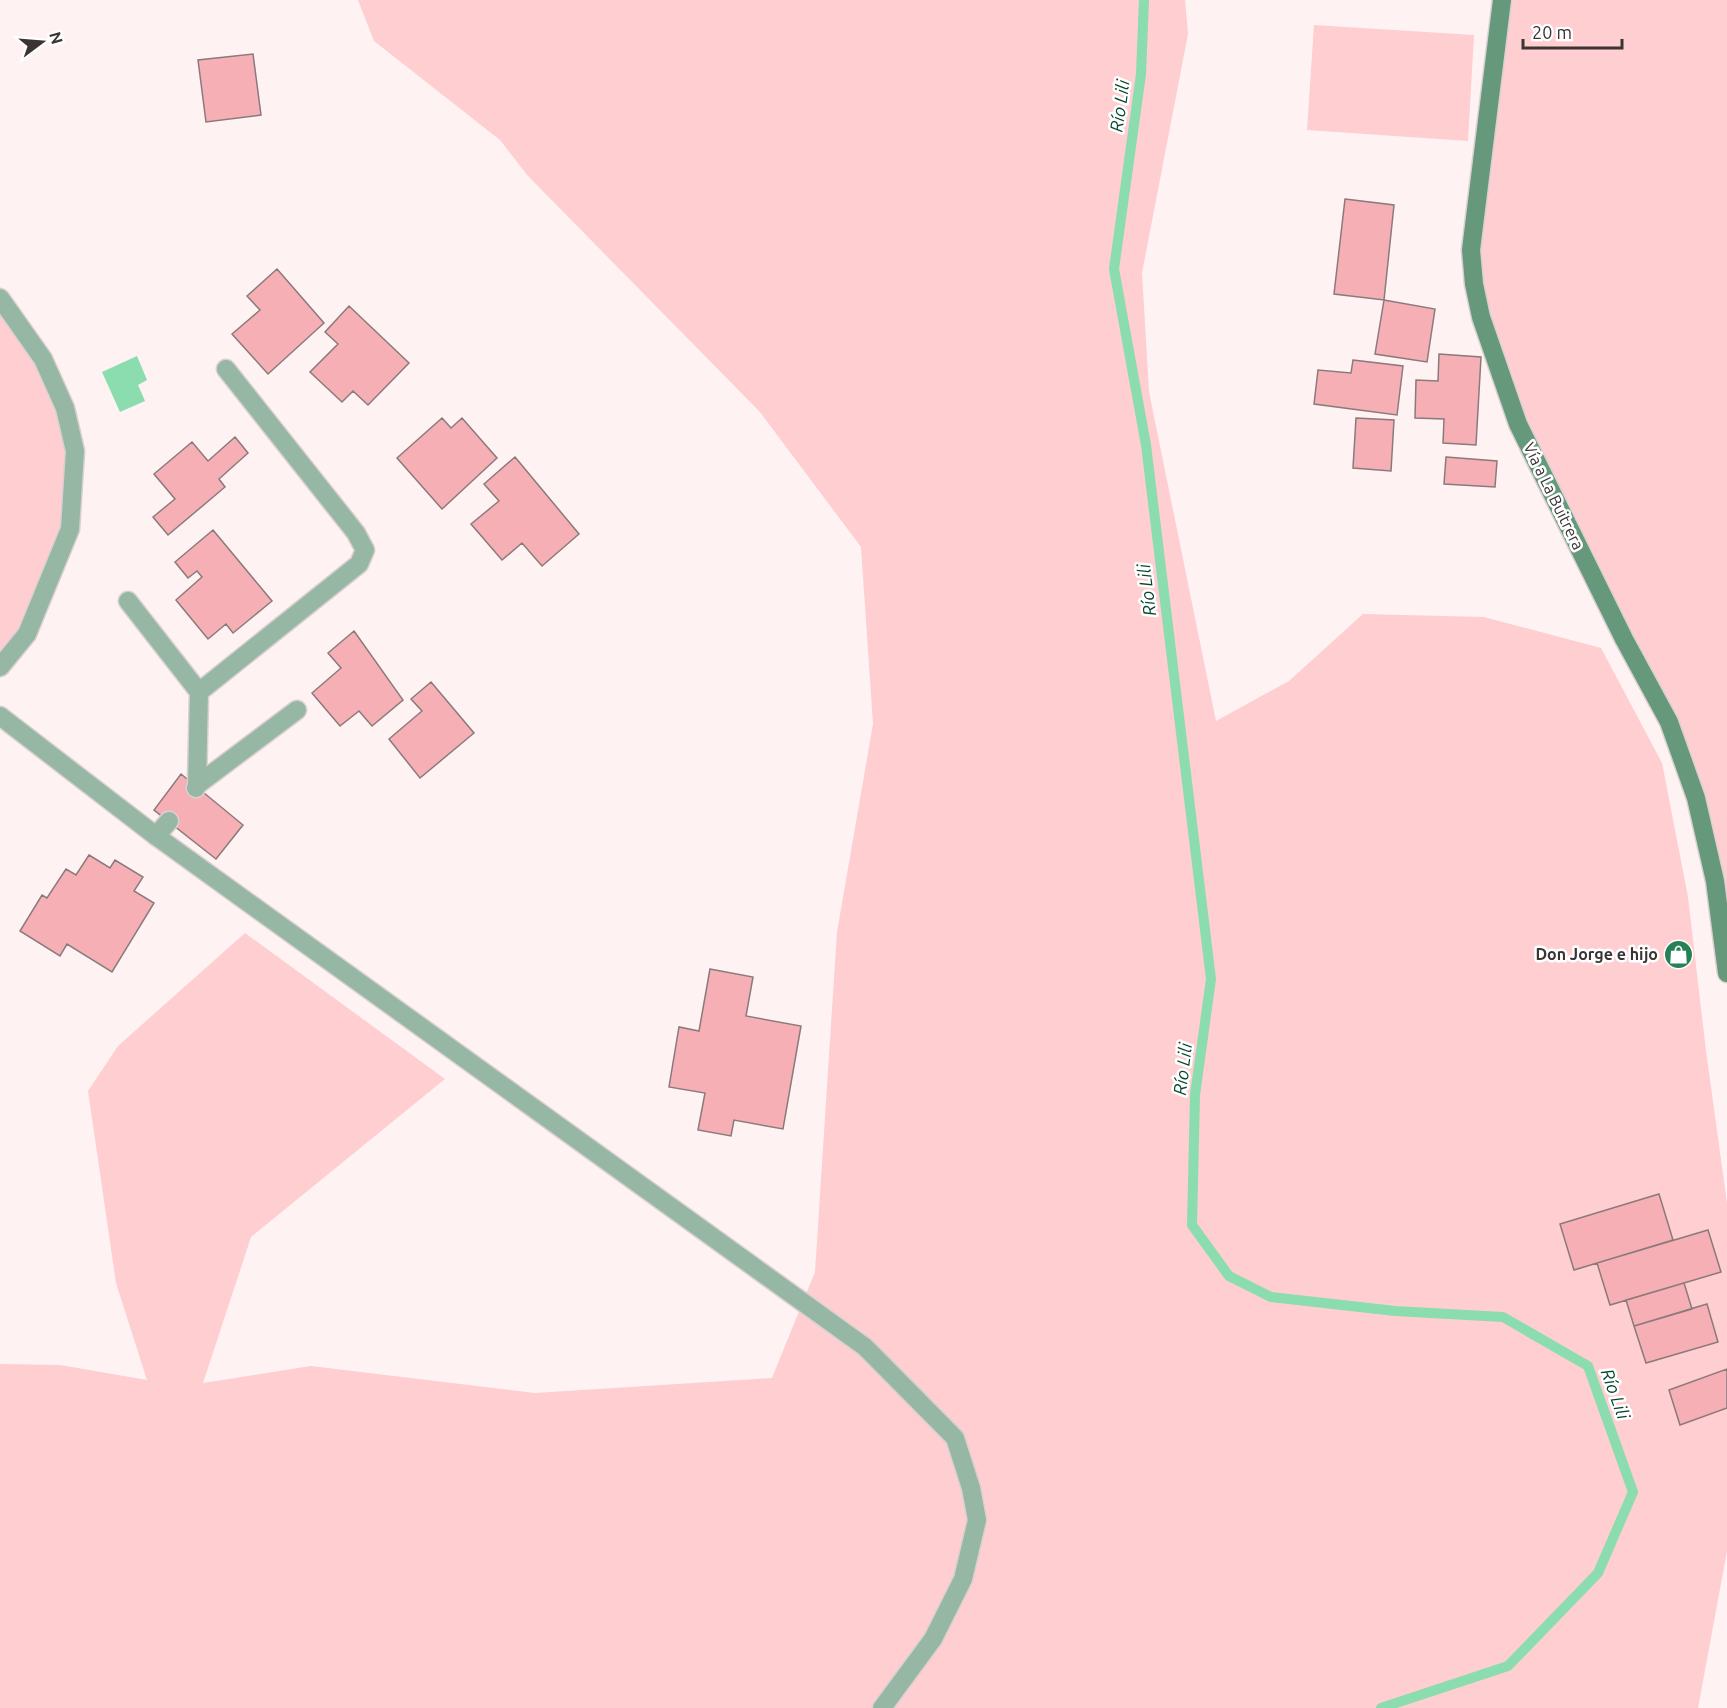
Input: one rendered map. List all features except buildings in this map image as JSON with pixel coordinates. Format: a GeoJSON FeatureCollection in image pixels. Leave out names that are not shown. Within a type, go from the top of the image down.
{"type":"FeatureCollection","features":[{"type":"Feature","properties":{"kind":"street","name":"Vía a La Buitrera"},"geometry":{"type":"LineString","coordinates":[[1502,0],[1471,250],[1474,284],[1481,317],[1518,424],[1624,639],[1669,722],[1696,798],[1715,880],[1727,973]]}},
{"type":"Feature","properties":{"kind":"street"},"geometry":{"type":"LineString","coordinates":[[0,298],[43,359],[65,408],[75,451],[70,529],[27,634],[0,667]]}},
{"type":"Feature","properties":{"kind":"street"},"geometry":{"type":"LineString","coordinates":[[199,692],[359,564],[365,550],[356,533],[226,369]]}},
{"type":"Feature","properties":{"kind":"street"},"geometry":{"type":"LineString","coordinates":[[128,601],[199,692],[196,786],[297,710]]}},
{"type":"Feature","properties":{"kind":"street"},"geometry":{"type":"LineString","coordinates":[[0,716],[156,836],[865,1347],[955,1438],[971,1488],[977,1520],[963,1579],[933,1639],[882,1708]]}},
{"type":"Feature","properties":{"kind":"street"},"geometry":{"type":"LineString","coordinates":[[156,836],[169,821]]}},
{"type":"Feature","properties":{"kind":"shaded area"},"geometry":{"type":"Polygon","coordinates":[[[358,0],[1185,0],[1188,34],[1142,273],[1149,392],[1216,721],[1289,681],[1363,614],[1484,617],[1601,648],[1662,763],[1688,897],[1727,1203],[1727,1551],[1698,1708],[0,1708],[0,1364],[60,1365],[147,1380],[116,1283],[88,1091],[118,1046],[245,933],[445,1079],[251,1237],[203,1383],[311,1366],[535,1393],[772,1378],[815,1272],[837,932],[873,724],[861,547],[760,412],[528,176],[500,140],[374,41],[358,0]]]}},
{"type":"Feature","properties":{"kind":"shaded area"},"geometry":{"type":"Polygon","coordinates":[[[1502,0],[1727,0],[1727,973],[1696,798],[1518,424],[1474,284],[1502,0]]]}},
{"type":"Feature","properties":{"kind":"shaded area"},"geometry":{"type":"Polygon","coordinates":[[[1314,25],[1474,35],[1468,141],[1307,130],[1314,25]]]}},
{"type":"Feature","properties":{"kind":"shaded area"},"geometry":{"type":"Polygon","coordinates":[[[0,298],[65,408],[70,529],[27,634],[0,667],[0,298]]]}},
{"type":"Feature","properties":{"kind":"shaded area"},"geometry":{"type":"Polygon","coordinates":[[[137,356],[147,380],[138,385],[145,401],[120,412],[102,372],[137,356]]]}},
{"type":"Feature","properties":{"kind":"waterway","name":"Río Lili"},"geometry":{"type":"LineString","coordinates":[[1144,0],[1141,74],[1114,269],[1146,445],[1211,979],[1195,1095],[1192,1225],[1229,1276],[1271,1297],[1395,1311],[1503,1317],[1588,1366],[1633,1492],[1598,1573],[1508,1666],[1381,1708]]}},
{"type":"Feature","properties":{"kind":"place","name":"Don Jorge e hijo"},"geometry":{"type":"Point","coordinates":[1679,954]}}]}
